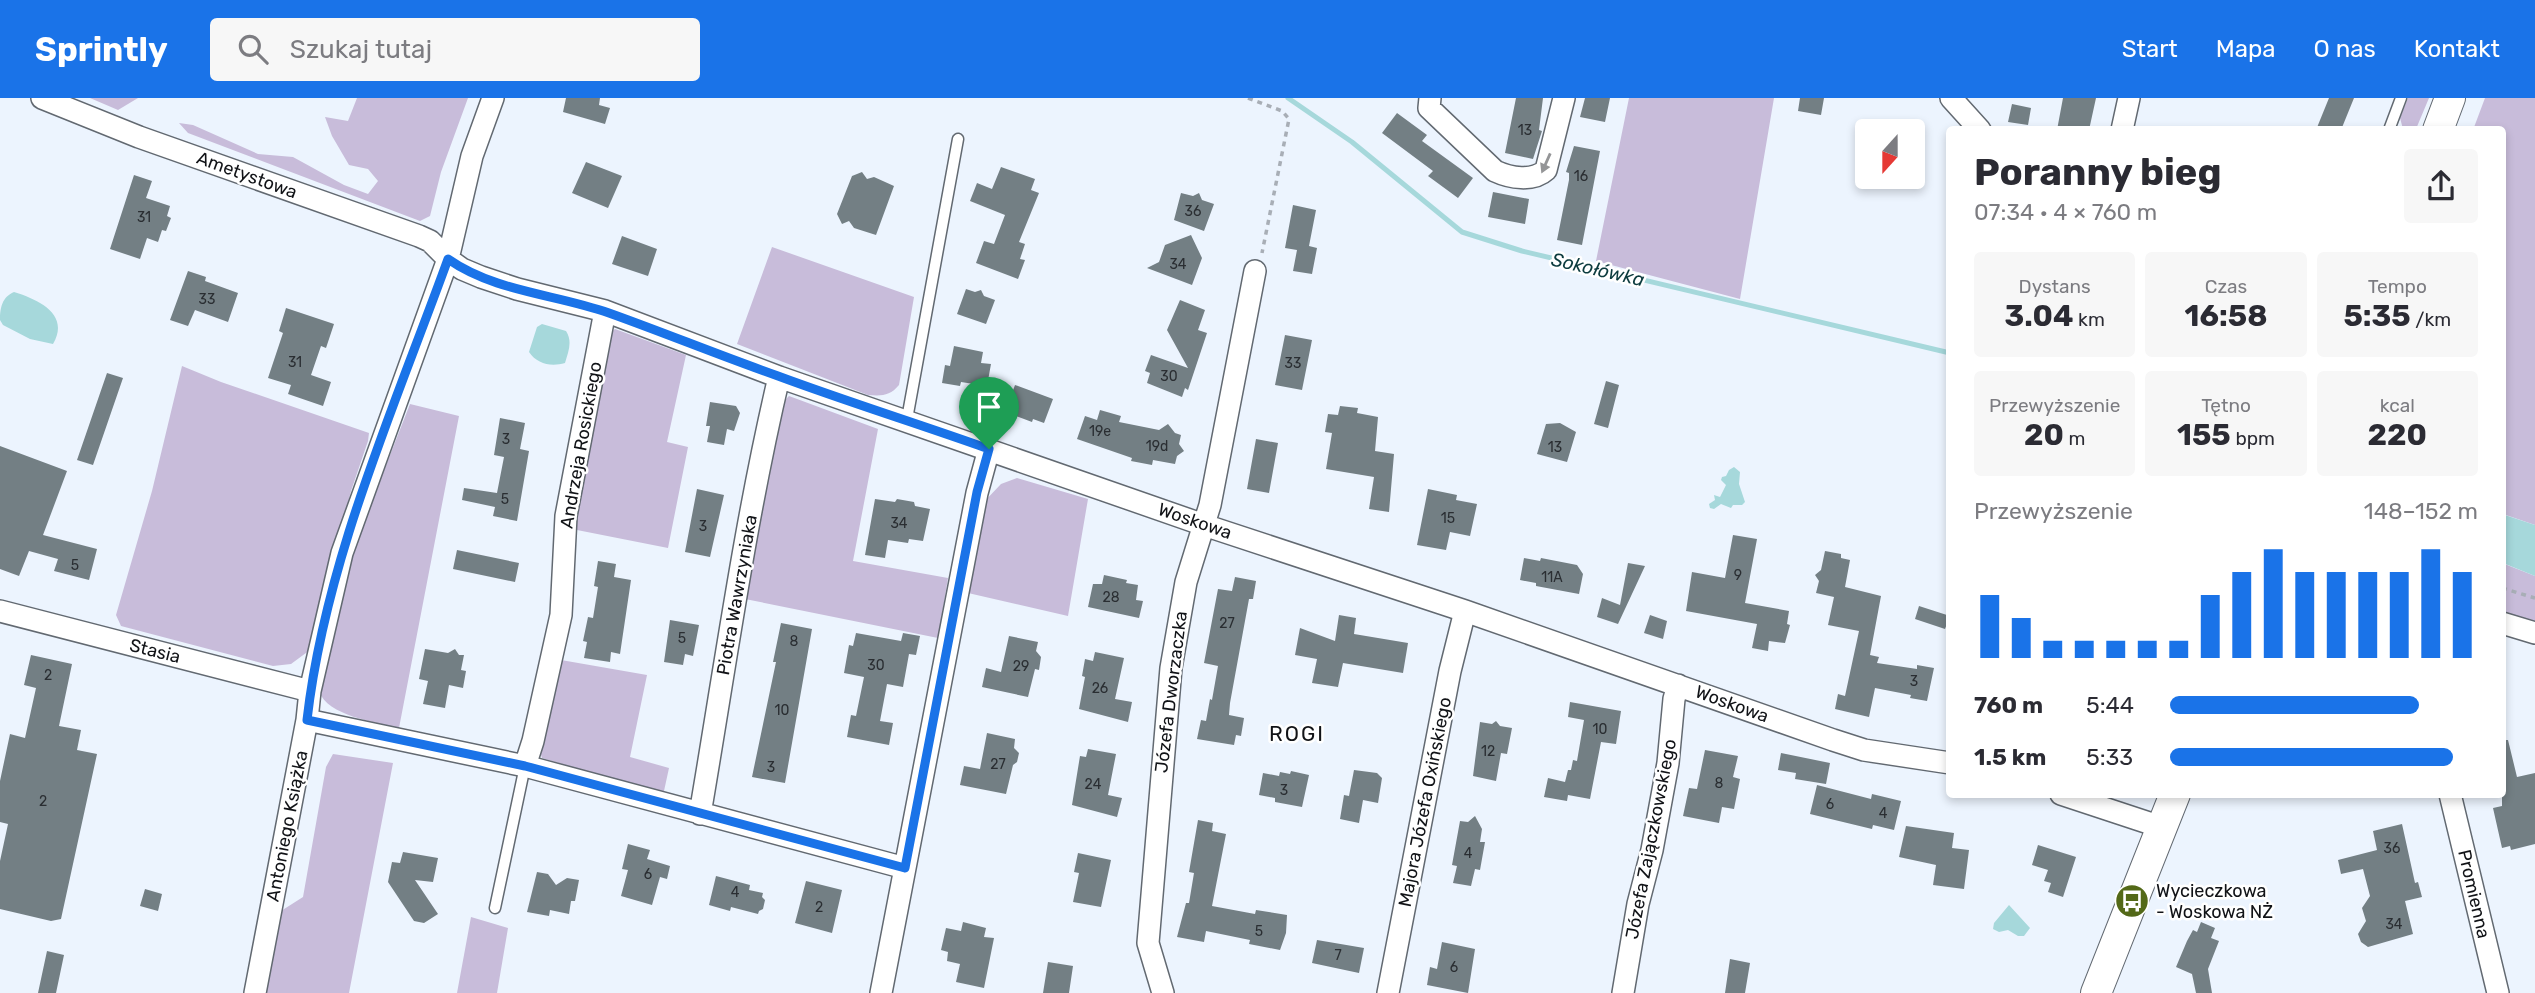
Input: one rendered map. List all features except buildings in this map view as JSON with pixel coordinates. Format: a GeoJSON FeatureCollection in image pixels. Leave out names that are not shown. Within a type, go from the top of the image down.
{"type":"FeatureCollection","features":[{"type":"Feature","properties":{"kind":"street","name":"Ametystowa"},"geometry":{"type":"LineString","coordinates":[[42,98],[139,137],[419,236],[430,241],[448,259]]}},
{"type":"Feature","properties":{"kind":"street","name":"Antoniego Książka"},"geometry":{"type":"LineString","coordinates":[[255,993],[307,720],[310,691],[349,529],[448,259],[472,156],[493,98]]}},
{"type":"Feature","properties":{"kind":"street"},"geometry":{"type":"LineString","coordinates":[[1430,98],[1429,108],[1494,170],[1526,178],[1539,176],[1546,170],[1564,98]]}},
{"type":"Feature","properties":{"kind":"street"},"geometry":{"type":"LineString","coordinates":[[1951,98],[1976,126]]}},
{"type":"Feature","properties":{"kind":"street"},"geometry":{"type":"LineString","coordinates":[[2123,126],[2129,98]]}},
{"type":"Feature","properties":{"kind":"street"},"geometry":{"type":"LineString","coordinates":[[2440,126],[2450,98]]}},
{"type":"Feature","properties":{"kind":"street","name":"Woskowa"},"geometry":{"type":"LineString","coordinates":[[448,259],[462,269],[493,281],[605,311],[779,377],[1864,750],[1946,762]]}},
{"type":"Feature","properties":{"kind":"street","name":"Józefa Dworzaczka"},"geometry":{"type":"LineString","coordinates":[[1163,993],[1148,943],[1170,681],[1180,609],[1210,505],[1255,271]]}},
{"type":"Feature","properties":{"kind":"street","name":"Andrzeja Rosickiego"},"geometry":{"type":"LineString","coordinates":[[525,766],[561,615],[566,516],[605,311]]}},
{"type":"Feature","properties":{"kind":"street","name":"Piotra Wawrzyniaka"},"geometry":{"type":"LineString","coordinates":[[700,814],[744,553],[779,377]]}},
{"type":"Feature","properties":{"kind":"street"},"geometry":{"type":"LineString","coordinates":[[881,993],[977,492],[989,449]]}},
{"type":"Feature","properties":{"kind":"street","name":"Stasia"},"geometry":{"type":"LineString","coordinates":[[0,611],[310,691]]}},
{"type":"Feature","properties":{"kind":"street","name":"Majora Józefa Oxińskiego"},"geometry":{"type":"LineString","coordinates":[[1388,993],[1450,671],[1465,611]]}},
{"type":"Feature","properties":{"kind":"street"},"geometry":{"type":"LineString","coordinates":[[2506,624],[2535,633]]}},
{"type":"Feature","properties":{"kind":"street","name":"Józefa Zajączkowskiego"},"geometry":{"type":"LineString","coordinates":[[1623,993],[1637,904],[1652,850],[1668,763],[1674,699],[1678,685]]}},
{"type":"Feature","properties":{"kind":"street"},"geometry":{"type":"LineString","coordinates":[[307,720],[525,766],[905,868]]}},
{"type":"Feature","properties":{"kind":"street"},"geometry":{"type":"LineString","coordinates":[[2073,798],[2161,827]]}},
{"type":"Feature","properties":{"kind":"street"},"geometry":{"type":"LineString","coordinates":[[2096,993],[2173,798]]}},
{"type":"Feature","properties":{"kind":"street","name":"Promienna"},"geometry":{"type":"LineString","coordinates":[[2451,798],[2498,993]]}},
{"type":"Feature","properties":{"kind":"lane"},"geometry":{"type":"LineString","coordinates":[[2390,126],[2401,98]]}},
{"type":"Feature","properties":{"kind":"lane"},"geometry":{"type":"LineString","coordinates":[[907,419],[958,139]]}},
{"type":"Feature","properties":{"kind":"lane","name":"Andrzeja Rosickiego"},"geometry":{"type":"LineString","coordinates":[[495,908],[525,766]]}},
{"type":"Feature","properties":{"kind":"path"},"geometry":{"type":"LineString","coordinates":[[1248,98],[1282,111],[1289,119],[1262,256],[1255,271]]}},
{"type":"Feature","properties":{"kind":"path"},"geometry":{"type":"LineString","coordinates":[[2506,589],[2535,598]]}},
{"type":"Feature","properties":{"kind":"shaded area"},"geometry":{"type":"Polygon","coordinates":[[[90,98],[138,98],[118,110],[90,98]]]}},
{"type":"Feature","properties":{"kind":"shaded area"},"geometry":{"type":"Polygon","coordinates":[[[357,98],[468,98],[441,172],[430,216],[420,221],[188,133],[179,123],[193,125],[258,154],[293,157],[344,185],[368,194],[378,181],[368,169],[349,165],[332,136],[325,117],[348,121],[357,98]]]}},
{"type":"Feature","properties":{"kind":"shaded area"},"geometry":{"type":"Polygon","coordinates":[[[1629,98],[1774,98],[1740,299],[1596,261],[1629,98]]]}},
{"type":"Feature","properties":{"kind":"shaded area"},"geometry":{"type":"Polygon","coordinates":[[[2408,98],[2429,98],[2417,126],[2402,126],[2400,118],[2408,98]]]}},
{"type":"Feature","properties":{"kind":"shaded area"},"geometry":{"type":"Polygon","coordinates":[[[2485,98],[2535,98],[2535,525],[2506,515],[2506,126],[2474,126],[2485,98]]]}},
{"type":"Feature","properties":{"kind":"shaded area"},"geometry":{"type":"Polygon","coordinates":[[[772,247],[914,297],[899,385],[896,389],[885,394],[868,395],[737,344],[772,247]]]}},
{"type":"Feature","properties":{"kind":"shaded area"},"geometry":{"type":"Polygon","coordinates":[[[14,292],[33,299],[50,310],[58,325],[53,344],[30,339],[3,325],[0,320],[2,303],[14,292]]]}},
{"type":"Feature","properties":{"kind":"shaded area"},"geometry":{"type":"Polygon","coordinates":[[[542,324],[566,331],[570,343],[565,363],[545,363],[529,352],[537,327],[542,324]]]}},
{"type":"Feature","properties":{"kind":"shaded area"},"geometry":{"type":"Polygon","coordinates":[[[615,329],[686,355],[667,442],[688,447],[668,548],[577,530],[573,524],[609,334],[615,329]]]}},
{"type":"Feature","properties":{"kind":"shaded area"},"geometry":{"type":"Polygon","coordinates":[[[182,366],[369,433],[351,491],[310,650],[291,664],[273,666],[121,626],[116,615],[152,491],[182,366]]]}},
{"type":"Feature","properties":{"kind":"shaded area"},"geometry":{"type":"Polygon","coordinates":[[[789,396],[878,429],[853,561],[948,578],[938,638],[745,599],[767,459],[781,408],[789,396]]]}},
{"type":"Feature","properties":{"kind":"shaded area"},"geometry":{"type":"Polygon","coordinates":[[[410,404],[459,416],[399,728],[342,712],[324,700],[319,691],[356,532],[374,496],[410,404]]]}},
{"type":"Feature","properties":{"kind":"shaded area"},"geometry":{"type":"Polygon","coordinates":[[[1734,467],[1740,472],[1739,484],[1745,502],[1731,508],[1721,504],[1714,509],[1710,508],[1709,504],[1715,500],[1714,495],[1720,497],[1726,485],[1721,480],[1722,477],[1734,467]]]}},
{"type":"Feature","properties":{"kind":"shaded area"},"geometry":{"type":"Polygon","coordinates":[[[1017,478],[1088,499],[1068,616],[968,593],[982,504],[1001,484],[1017,478]]]}},
{"type":"Feature","properties":{"kind":"shaded area"},"geometry":{"type":"Polygon","coordinates":[[[2506,515],[2535,525],[2535,576],[2506,564],[2506,515]]]}},
{"type":"Feature","properties":{"kind":"shaded area"},"geometry":{"type":"Polygon","coordinates":[[[2506,565],[2535,576],[2535,624],[2506,614],[2506,565]]]}},
{"type":"Feature","properties":{"kind":"shaded area"},"geometry":{"type":"Polygon","coordinates":[[[561,660],[647,675],[630,757],[669,768],[664,791],[659,793],[542,758],[539,749],[561,660]]]}},
{"type":"Feature","properties":{"kind":"shaded area"},"geometry":{"type":"Polygon","coordinates":[[[333,754],[393,763],[349,993],[265,993],[281,911],[303,897],[326,767],[333,754]]]}},
{"type":"Feature","properties":{"kind":"shaded area"},"geometry":{"type":"Polygon","coordinates":[[[2009,905],[2030,928],[2024,936],[2018,936],[2008,930],[1999,932],[1993,929],[1994,923],[2009,905]]]}},
{"type":"Feature","properties":{"kind":"shaded area"},"geometry":{"type":"Polygon","coordinates":[[[471,917],[508,928],[497,993],[457,993],[471,917]]]}},
{"type":"Feature","properties":{"kind":"waterway","name":"Sokołówka"},"geometry":{"type":"LineString","coordinates":[[1288,98],[1352,142],[1462,232],[1522,251],[1946,352]]}},
{"type":"Feature","properties":{"kind":"place","name":"Wycieczkowa - Woskowa NŻ"},"geometry":{"type":"Point","coordinates":[2132,901]}},
{"type":"Feature","properties":{"kind":"district","name":"ROGI"},"geometry":{"type":"Point","coordinates":[1297,734]}},
{"type":"Feature","properties":{"kind":"route"},"geometry":{"type":"LineString","coordinates":[[448,259],[481,277],[605,311],[779,377],[989,449],[977,492],[905,868],[525,766],[307,720],[310,691],[349,529],[448,259]]}}]}
